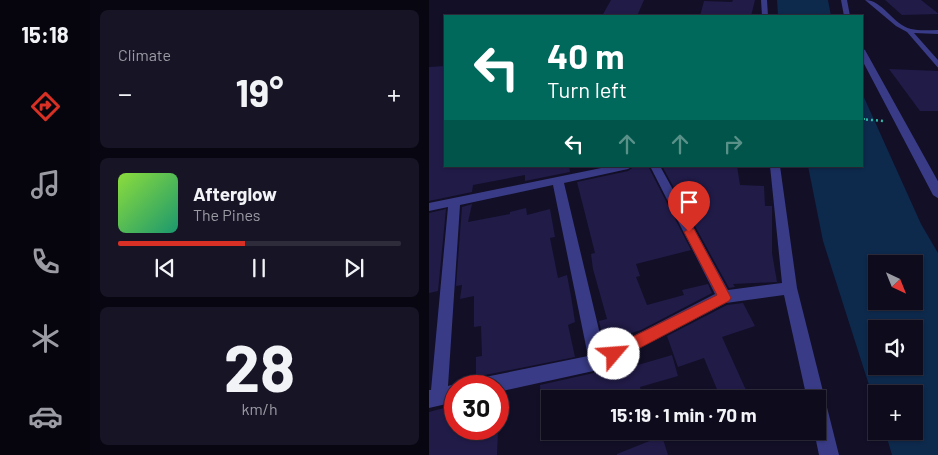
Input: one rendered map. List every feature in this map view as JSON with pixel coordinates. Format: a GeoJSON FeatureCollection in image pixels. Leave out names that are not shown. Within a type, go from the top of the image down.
{"type":"FeatureCollection","features":[{"type":"Feature","properties":{"kind":"street"},"geometry":{"type":"LineString","coordinates":[[764,0],[765,15]]}},
{"type":"Feature","properties":{"kind":"street"},"geometry":{"type":"LineString","coordinates":[[843,0],[847,15]]}},
{"type":"Feature","properties":{"kind":"street"},"geometry":{"type":"LineString","coordinates":[[868,0],[898,25],[909,31],[938,67]]}},
{"type":"Feature","properties":{"kind":"street"},"geometry":{"type":"LineString","coordinates":[[909,31],[938,32]]}},
{"type":"Feature","properties":{"kind":"street"},"geometry":{"type":"LineString","coordinates":[[863,54],[938,195]]}},
{"type":"Feature","properties":{"kind":"street"},"geometry":{"type":"LineString","coordinates":[[429,207],[623,167]]}},
{"type":"Feature","properties":{"kind":"street"},"geometry":{"type":"LineString","coordinates":[[656,167],[725,298]]}},
{"type":"Feature","properties":{"kind":"street"},"geometry":{"type":"LineString","coordinates":[[775,167],[790,288],[814,390]]}},
{"type":"Feature","properties":{"kind":"street"},"geometry":{"type":"LineString","coordinates":[[558,181],[598,362]]}},
{"type":"Feature","properties":{"kind":"street"},"geometry":{"type":"LineString","coordinates":[[441,396],[454,202]]}},
{"type":"Feature","properties":{"kind":"street"},"geometry":{"type":"LineString","coordinates":[[509,381],[598,362],[725,298],[790,288]]}},
{"type":"Feature","properties":{"kind":"street"},"geometry":{"type":"LineString","coordinates":[[825,440],[829,455]]}},
{"type":"Feature","properties":{"kind":"path"},"geometry":{"type":"LineString","coordinates":[[863,120],[898,121]]}},
{"type":"Feature","properties":{"kind":"water"},"geometry":{"type":"Polygon","coordinates":[[[777,0],[828,0],[831,15],[778,15],[777,0]]]}},
{"type":"Feature","properties":{"kind":"water"},"geometry":{"type":"Polygon","coordinates":[[[863,95],[921,224],[938,253],[938,455],[892,455],[888,440],[923,440],[923,385],[869,385],[823,241],[808,167],[863,167],[863,95]]]}},
{"type":"Feature","properties":{"kind":"building"},"geometry":{"type":"Polygon","coordinates":[[[611,0],[644,0],[637,15],[603,15],[611,0]]]}},
{"type":"Feature","properties":{"kind":"building"},"geometry":{"type":"Polygon","coordinates":[[[733,0],[755,0],[751,15],[700,15],[704,1],[732,2],[733,0]]]}},
{"type":"Feature","properties":{"kind":"building"},"geometry":{"type":"Polygon","coordinates":[[[885,0],[921,0],[939,14],[902,15],[885,0]]]}},
{"type":"Feature","properties":{"kind":"building"},"geometry":{"type":"Polygon","coordinates":[[[444,66],[444,167],[569,167],[570,172],[525,181],[525,175],[473,185],[472,192],[429,201],[429,67],[444,66]]]}},
{"type":"Feature","properties":{"kind":"building"},"geometry":{"type":"Polygon","coordinates":[[[889,69],[939,71],[939,111],[920,111],[889,69]]]}},
{"type":"Feature","properties":{"kind":"building"},"geometry":{"type":"Polygon","coordinates":[[[634,167],[649,167],[691,250],[636,264],[640,276],[636,277],[647,305],[684,295],[682,290],[708,284],[712,293],[641,330],[622,336],[623,339],[605,348],[599,321],[607,319],[593,269],[591,254],[595,253],[577,182],[628,171],[634,167]]]}},
{"type":"Feature","properties":{"kind":"building"},"geometry":{"type":"Polygon","coordinates":[[[663,167],[737,167],[740,185],[764,186],[765,206],[772,206],[772,253],[777,282],[733,284],[735,287],[729,288],[663,167]]]}},
{"type":"Feature","properties":{"kind":"building"},"geometry":{"type":"Polygon","coordinates":[[[472,204],[468,222],[510,214],[510,212],[526,208],[527,215],[550,209],[555,237],[550,238],[558,278],[567,275],[571,296],[575,322],[568,325],[575,357],[485,375],[476,375],[476,357],[482,356],[481,326],[474,327],[474,296],[460,299],[462,285],[456,286],[462,207],[472,204]]]}},
{"type":"Feature","properties":{"kind":"building"},"geometry":{"type":"Polygon","coordinates":[[[446,209],[438,291],[429,293],[429,213],[446,209]]]}},
{"type":"Feature","properties":{"kind":"building"},"geometry":{"type":"Polygon","coordinates":[[[743,303],[755,326],[722,337],[746,390],[717,390],[704,358],[678,367],[667,336],[727,305],[743,303]]]}},
{"type":"Feature","properties":{"kind":"building"},"geometry":{"type":"Polygon","coordinates":[[[672,355],[678,376],[640,387],[641,390],[541,390],[541,399],[540,385],[598,372],[628,356],[631,367],[672,355]]]}},
{"type":"Feature","properties":{"kind":"building"},"geometry":{"type":"Polygon","coordinates":[[[444,408],[444,440],[498,440],[497,455],[429,455],[429,412],[444,408]]]}},
{"type":"Feature","properties":{"kind":"building"},"geometry":{"type":"Polygon","coordinates":[[[652,440],[663,440],[668,455],[617,455],[652,440]]]}},
{"type":"Feature","properties":{"kind":"route"},"geometry":{"type":"LineString","coordinates":[[614,354],[725,298],[689,232]]}}]}
